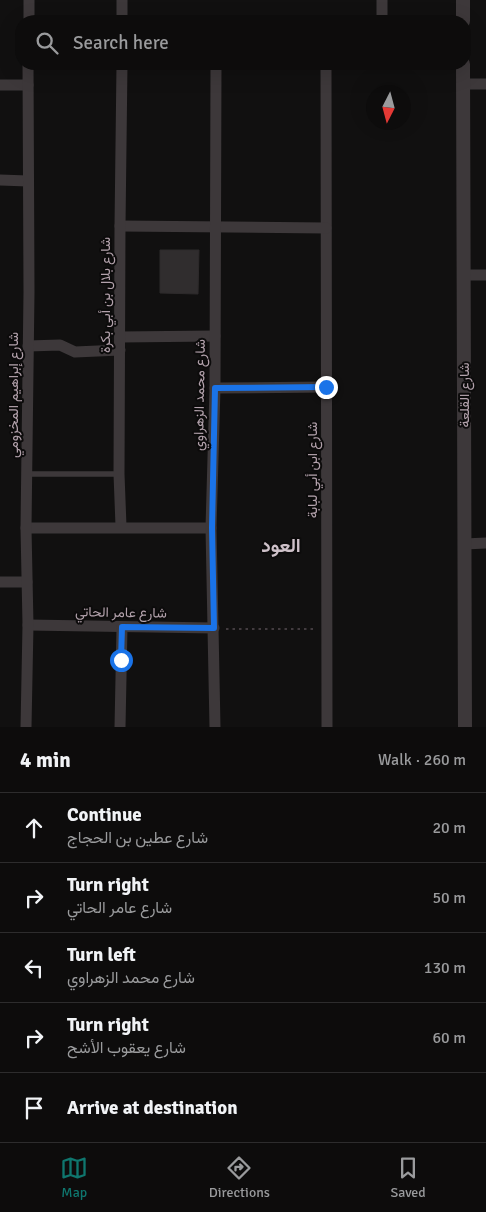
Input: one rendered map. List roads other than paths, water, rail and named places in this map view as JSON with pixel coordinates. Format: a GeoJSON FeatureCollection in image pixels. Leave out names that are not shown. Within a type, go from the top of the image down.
{"type":"FeatureCollection","features":[{"type":"Feature","properties":{"kind":"street"},"geometry":{"type":"LineString","coordinates":[[29,0],[29,15]]}},
{"type":"Feature","properties":{"kind":"street"},"geometry":{"type":"LineString","coordinates":[[122,0],[122,15]]}},
{"type":"Feature","properties":{"kind":"street"},"geometry":{"type":"LineString","coordinates":[[382,0],[382,15]]}},
{"type":"Feature","properties":{"kind":"street"},"geometry":{"type":"LineString","coordinates":[[463,0],[463,15]]}},
{"type":"Feature","properties":{"kind":"street","name":"شارع إبراهيم المخزومي"},"geometry":{"type":"LineString","coordinates":[[26,727],[28,625],[26,528],[28,474],[28,70]]}},
{"type":"Feature","properties":{"kind":"street","name":"شارع بلال بن أبي بكرة"},"geometry":{"type":"LineString","coordinates":[[121,526],[119,474],[122,70]]}},
{"type":"Feature","properties":{"kind":"street","name":"شارع محمد الزهراوي"},"geometry":{"type":"LineString","coordinates":[[215,727],[212,528],[215,388],[216,70]]}},
{"type":"Feature","properties":{"kind":"street","name":"شارع ابن أبي لبابة"},"geometry":{"type":"LineString","coordinates":[[326,70],[327,727]]}},
{"type":"Feature","properties":{"kind":"street","name":"شارع القلعة"},"geometry":{"type":"LineString","coordinates":[[463,70],[465,727]]}},
{"type":"Feature","properties":{"kind":"street"},"geometry":{"type":"LineString","coordinates":[[463,84],[486,84]]}},
{"type":"Feature","properties":{"kind":"street"},"geometry":{"type":"LineString","coordinates":[[0,85],[28,85]]}},
{"type":"Feature","properties":{"kind":"street"},"geometry":{"type":"LineString","coordinates":[[0,180],[28,181]]}},
{"type":"Feature","properties":{"kind":"street"},"geometry":{"type":"LineString","coordinates":[[120,226],[326,228]]}},
{"type":"Feature","properties":{"kind":"street"},"geometry":{"type":"LineString","coordinates":[[463,275],[486,275]]}},
{"type":"Feature","properties":{"kind":"street"},"geometry":{"type":"LineString","coordinates":[[120,337],[215,336]]}},
{"type":"Feature","properties":{"kind":"street"},"geometry":{"type":"LineString","coordinates":[[28,346],[60,345],[76,352],[120,350]]}},
{"type":"Feature","properties":{"kind":"street"},"geometry":{"type":"LineString","coordinates":[[215,388],[326,387]]}},
{"type":"Feature","properties":{"kind":"street"},"geometry":{"type":"LineString","coordinates":[[26,528],[121,526],[212,528]]}},
{"type":"Feature","properties":{"kind":"street"},"geometry":{"type":"LineString","coordinates":[[465,544],[486,543]]}},
{"type":"Feature","properties":{"kind":"street"},"geometry":{"type":"LineString","coordinates":[[0,582],[27,582]]}},
{"type":"Feature","properties":{"kind":"street","name":"شارع عامر الحاتي"},"geometry":{"type":"LineString","coordinates":[[28,625],[214,628]]}},
{"type":"Feature","properties":{"kind":"street"},"geometry":{"type":"LineString","coordinates":[[120,727],[122,627]]}},
{"type":"Feature","properties":{"kind":"lane"},"geometry":{"type":"LineString","coordinates":[[28,474],[119,474]]}},
{"type":"Feature","properties":{"kind":"district","name":"العود"},"geometry":{"type":"Point","coordinates":[281,545]}}]}
